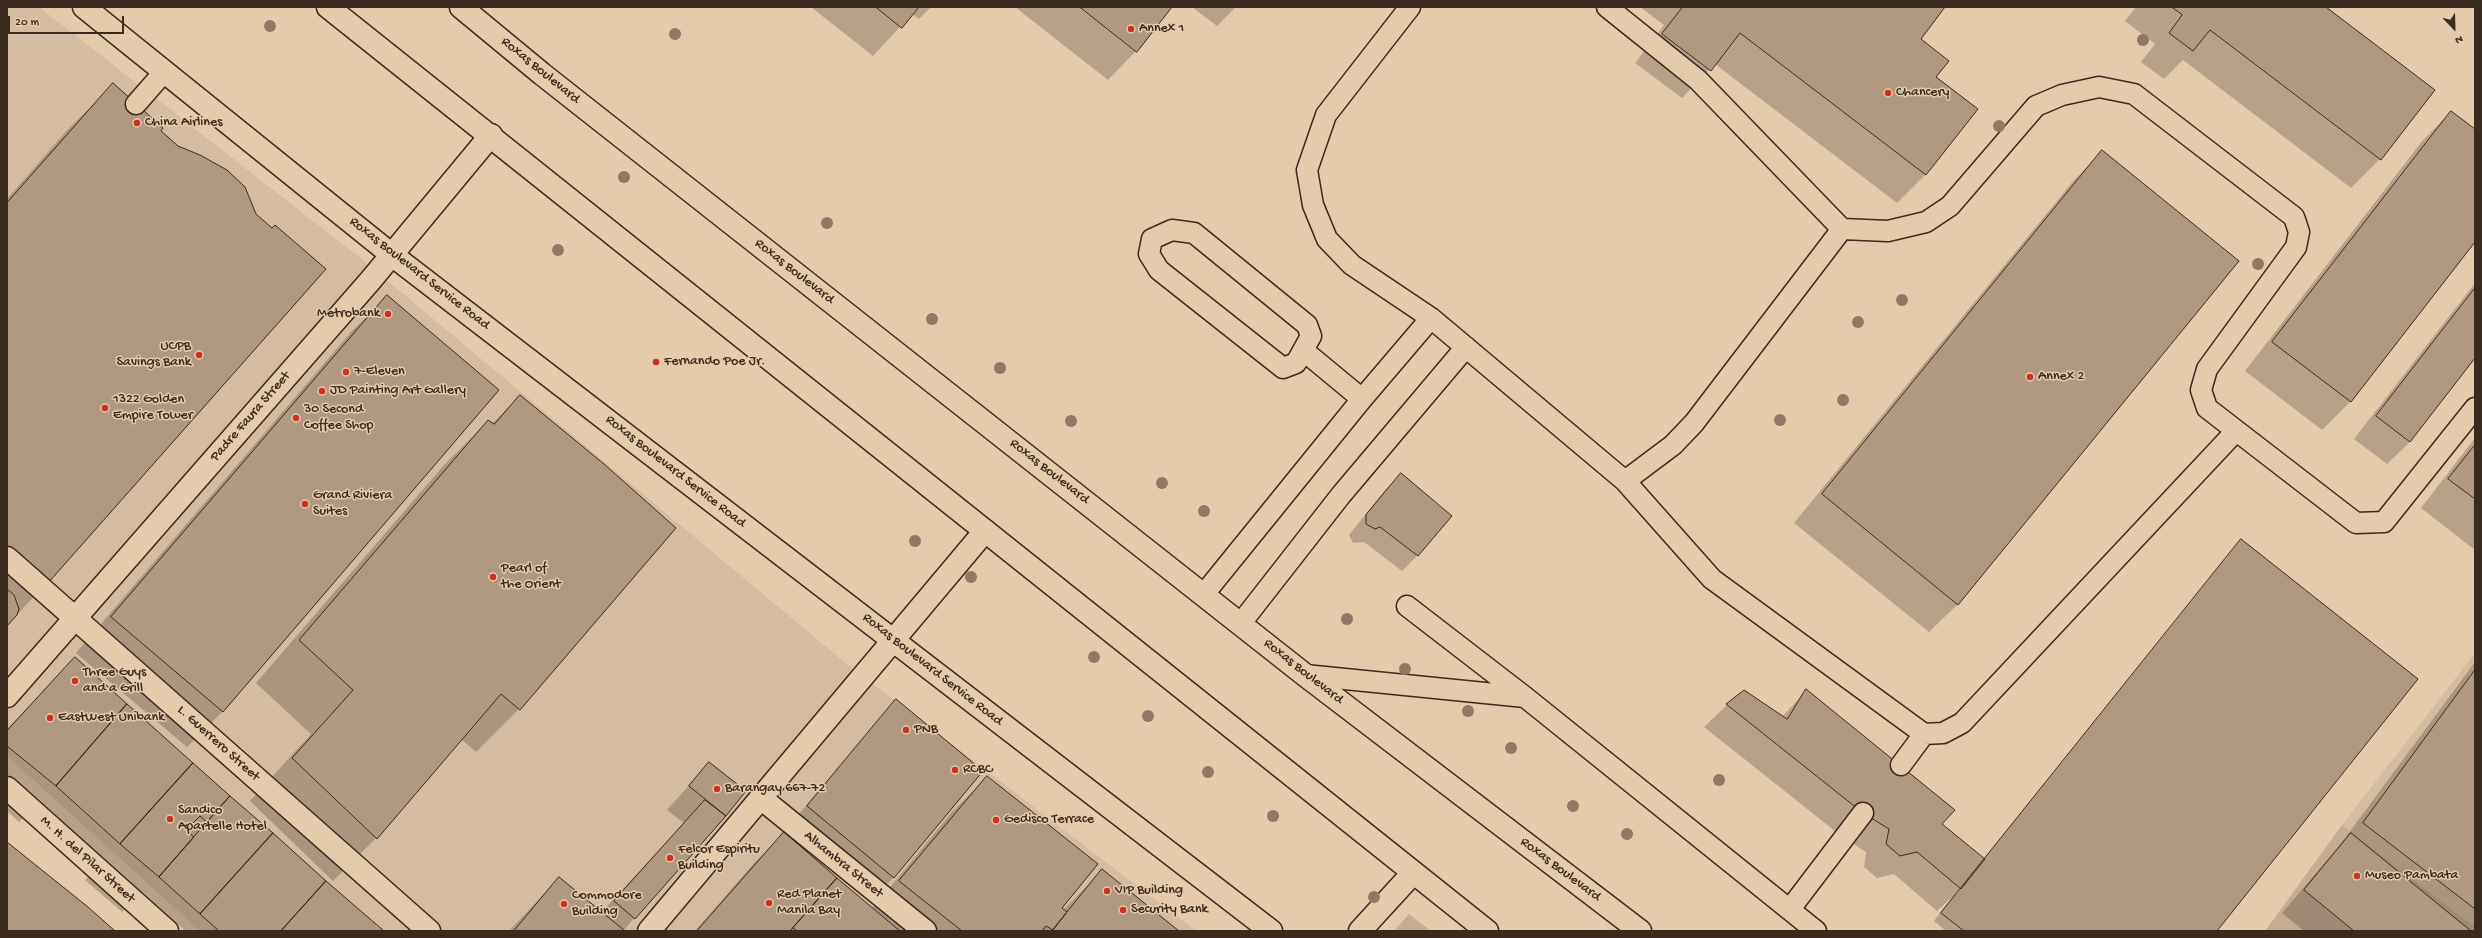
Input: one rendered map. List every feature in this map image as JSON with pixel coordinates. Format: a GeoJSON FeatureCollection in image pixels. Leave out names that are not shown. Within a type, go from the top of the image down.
{"type":"FeatureCollection","features":[{"type":"Feature","properties":{"kind":"main road","name":"Roxas Boulevard Service Road"},"geometry":{"type":"LineString","coordinates":[[84,7],[392,255],[1272,931]]}},
{"type":"Feature","properties":{"kind":"main road"},"geometry":{"type":"LineString","coordinates":[[328,7],[491,135],[1487,931]]}},
{"type":"Feature","properties":{"kind":"main road","name":"Roxas Boulevard"},"geometry":{"type":"LineString","coordinates":[[462,7],[542,74],[1241,623],[1305,675],[1640,931]]}},
{"type":"Feature","properties":{"kind":"main road","name":"Padre Faura Street"},"geometry":{"type":"LineString","coordinates":[[7,696],[76,619],[392,255],[491,135]]}},
{"type":"Feature","properties":{"kind":"main road"},"geometry":{"type":"LineString","coordinates":[[649,931],[762,799],[985,531]]}},
{"type":"Feature","properties":{"kind":"main road","name":"L. Guerrero Street"},"geometry":{"type":"LineString","coordinates":[[7,558],[429,931]]}},
{"type":"Feature","properties":{"kind":"main road","name":"M. H. del Pilar Street"},"geometry":{"type":"LineString","coordinates":[[7,788],[167,931]]}},
{"type":"Feature","properties":{"kind":"main road","name":"Alhambra Street"},"geometry":{"type":"LineString","coordinates":[[762,799],[925,931]]}},
{"type":"Feature","properties":{"kind":"main road"},"geometry":{"type":"LineString","coordinates":[[1360,931],[1413,873]]}},
{"type":"Feature","properties":{"kind":"lane"},"geometry":{"type":"LineString","coordinates":[[1410,7],[1326,115],[1307,170],[1313,205],[1327,239],[1352,265],[1431,318],[1625,481],[1712,579],[1924,734],[1943,733],[1962,723],[2236,431]]}},
{"type":"Feature","properties":{"kind":"lane"},"geometry":{"type":"LineString","coordinates":[[1607,7],[1698,80],[1842,229],[1888,230],[1926,222],[1950,206],[2036,106],[2062,95],[2099,87],[2134,94],[2294,217],[2299,232],[2296,247],[2207,369],[2201,390],[2207,408],[2356,523],[2384,522],[2475,408]]}},
{"type":"Feature","properties":{"kind":"lane"},"geometry":{"type":"LineString","coordinates":[[136,104],[164,72]]}},
{"type":"Feature","properties":{"kind":"lane"},"geometry":{"type":"LineString","coordinates":[[1625,481],[1673,445],[1694,423],[1842,229]]}},
{"type":"Feature","properties":{"kind":"lane"},"geometry":{"type":"LineString","coordinates":[[1172,230],[1194,233],[1307,325],[1311,336],[1304,350],[1296,363],[1283,368],[1159,270],[1149,254],[1152,239],[1172,230]]}},
{"type":"Feature","properties":{"kind":"lane"},"geometry":{"type":"LineString","coordinates":[[1204,594],[1362,399],[1431,318]]}},
{"type":"Feature","properties":{"kind":"lane"},"geometry":{"type":"LineString","coordinates":[[1241,623],[1341,495],[1466,347]]}},
{"type":"Feature","properties":{"kind":"lane"},"geometry":{"type":"LineString","coordinates":[[1304,350],[1362,399]]}},
{"type":"Feature","properties":{"kind":"lane"},"geometry":{"type":"LineString","coordinates":[[1407,606],[1525,697],[1816,931]]}},
{"type":"Feature","properties":{"kind":"lane"},"geometry":{"type":"LineString","coordinates":[[1305,675],[1525,697]]}},
{"type":"Feature","properties":{"kind":"lane"},"geometry":{"type":"LineString","coordinates":[[1901,765],[1924,734]]}},
{"type":"Feature","properties":{"kind":"lane"},"geometry":{"type":"LineString","coordinates":[[1790,909],[1863,813]]}},
{"type":"Feature","properties":{"kind":"shaded area"},"geometry":{"type":"Polygon","coordinates":[[[7,7],[39,7],[359,257],[843,661],[1196,931],[200,931],[7,756],[7,7]]]}},
{"type":"Feature","properties":{"kind":"shaded area"},"geometry":{"type":"Polygon","coordinates":[[[2475,653],[2475,927],[2342,825],[2475,653]]]}},
{"type":"Feature","properties":{"kind":"shaded area","name":"Museo Pambata"},"geometry":{"type":"Polygon","coordinates":[[[2342,825],[2475,927],[2475,931],[2265,931],[2342,825]]]}},
{"type":"Feature","properties":{"kind":"shaded area"},"geometry":{"type":"Polygon","coordinates":[[[1409,914],[1431,931],[1394,931],[1409,914]]]}},
{"type":"Feature","properties":{"kind":"building"},"geometry":{"type":"Polygon","coordinates":[[[876,7],[919,7],[902,28],[876,7]]]}},
{"type":"Feature","properties":{"kind":"building","name":"Annex 1"},"geometry":{"type":"Polygon","coordinates":[[[1080,7],[1172,7],[1137,52],[1080,7]]]}},
{"type":"Feature","properties":{"kind":"building","name":"Chancery"},"geometry":{"type":"Polygon","coordinates":[[[1683,7],[1945,7],[1921,39],[1949,61],[1936,77],[1978,109],[1926,175],[1740,33],[1711,71],[1662,34],[1683,7]]]}},
{"type":"Feature","properties":{"kind":"building"},"geometry":{"type":"Polygon","coordinates":[[[2172,7],[2326,7],[2435,90],[2381,160],[2210,30],[2193,51],[2169,33],[2182,15],[2172,7]]]}},
{"type":"Feature","properties":{"kind":"building","name":"1322 Golden Empire Tower"},"geometry":{"type":"Polygon","coordinates":[[[113,83],[163,128],[161,131],[178,146],[200,155],[227,170],[245,187],[256,214],[272,228],[275,225],[326,269],[48,583],[7,547],[7,203],[113,83]]]}},
{"type":"Feature","properties":{"kind":"building"},"geometry":{"type":"Polygon","coordinates":[[[2451,111],[2475,129],[2475,242],[2351,402],[2272,342],[2451,111]]]}},
{"type":"Feature","properties":{"kind":"building","name":"Annex 2"},"geometry":{"type":"Polygon","coordinates":[[[2102,150],[2239,261],[1958,605],[1822,494],[2102,150]]]}},
{"type":"Feature","properties":{"kind":"building"},"geometry":{"type":"Polygon","coordinates":[[[2475,288],[2475,358],[2410,442],[2376,416],[2475,288]]]}},
{"type":"Feature","properties":{"kind":"building","name":"Grand Riviera Suites"},"geometry":{"type":"Polygon","coordinates":[[[387,295],[499,390],[223,712],[111,617],[387,295]]]}},
{"type":"Feature","properties":{"kind":"building","name":"Pearl of the Orient"},"geometry":{"type":"Polygon","coordinates":[[[520,395],[604,464],[676,528],[520,710],[501,694],[377,839],[292,758],[353,690],[299,640],[488,420],[494,424],[520,395]]]}},
{"type":"Feature","properties":{"kind":"building"},"geometry":{"type":"Polygon","coordinates":[[[2475,445],[2475,499],[2448,479],[2475,445]]]}},
{"type":"Feature","properties":{"kind":"building"},"geometry":{"type":"Polygon","coordinates":[[[1401,473],[1452,516],[1418,556],[1380,527],[1375,529],[1366,524],[1366,515],[1401,473]]]}},
{"type":"Feature","properties":{"kind":"building"},"geometry":{"type":"Polygon","coordinates":[[[2241,539],[2418,679],[2217,931],[1964,931],[1941,913],[2241,539]]]}},
{"type":"Feature","properties":{"kind":"building"},"geometry":{"type":"Polygon","coordinates":[[[7,589],[14,595],[19,609],[17,615],[7,626],[7,589]]]}},
{"type":"Feature","properties":{"kind":"building"},"geometry":{"type":"Polygon","coordinates":[[[75,657],[127,704],[56,786],[7,746],[7,731],[75,657]]]}},
{"type":"Feature","properties":{"kind":"building"},"geometry":{"type":"Polygon","coordinates":[[[2475,670],[2475,909],[2363,823],[2475,670]]]}},
{"type":"Feature","properties":{"kind":"building"},"geometry":{"type":"Polygon","coordinates":[[[1806,689],[1955,810],[1942,824],[1985,859],[1961,889],[1917,852],[1900,856],[1886,844],[1889,829],[1863,813],[1726,704],[1744,690],[1787,719],[1806,689]]]}},
{"type":"Feature","properties":{"kind":"building"},"geometry":{"type":"Polygon","coordinates":[[[896,699],[983,771],[894,878],[807,806],[896,699]]]}},
{"type":"Feature","properties":{"kind":"building"},"geometry":{"type":"Polygon","coordinates":[[[127,704],[193,763],[120,844],[56,786],[127,704]]]}},
{"type":"Feature","properties":{"kind":"building","name":"Barangay 667-72"},"geometry":{"type":"Polygon","coordinates":[[[709,762],[746,791],[726,816],[689,786],[709,762]]]}},
{"type":"Feature","properties":{"kind":"building","name":"Sandico Apartelle Hotel"},"geometry":{"type":"Polygon","coordinates":[[[193,763],[230,796],[207,822],[200,816],[186,830],[194,837],[159,877],[120,844],[193,763]]]}},
{"type":"Feature","properties":{"kind":"building","name":"Gedisco Terrace"},"geometry":{"type":"Polygon","coordinates":[[[987,776],[1098,864],[1062,908],[1067,912],[1053,930],[1046,926],[1042,931],[962,931],[899,881],[987,776]]]}},
{"type":"Feature","properties":{"kind":"building"},"geometry":{"type":"Polygon","coordinates":[[[230,796],[273,833],[200,914],[159,877],[230,796]]]}},
{"type":"Feature","properties":{"kind":"building","name":"Felcor Espiritu Building"},"geometry":{"type":"Polygon","coordinates":[[[705,800],[726,816],[635,919],[614,901],[705,800]]]}},
{"type":"Feature","properties":{"kind":"building","name":"Red Planet Manila Bay"},"geometry":{"type":"Polygon","coordinates":[[[784,832],[837,878],[790,931],[697,931],[784,832]]]}},
{"type":"Feature","properties":{"kind":"building"},"geometry":{"type":"Polygon","coordinates":[[[273,833],[326,881],[281,931],[219,931],[200,914],[273,833]]]}},
{"type":"Feature","properties":{"kind":"building","name":"Museo Pambata"},"geometry":{"type":"Polygon","coordinates":[[[2351,833],[2471,931],[2354,931],[2304,890],[2351,833]]]}},
{"type":"Feature","properties":{"kind":"building"},"geometry":{"type":"Polygon","coordinates":[[[7,842],[88,907],[115,931],[7,931],[7,842]]]}},
{"type":"Feature","properties":{"kind":"building","name":"VIP Building"},"geometry":{"type":"Polygon","coordinates":[[[1102,869],[1179,931],[1052,931],[1102,869]]]}},
{"type":"Feature","properties":{"kind":"building","name":"Commodore Building"},"geometry":{"type":"Polygon","coordinates":[[[559,877],[625,931],[514,931],[559,877]]]}},
{"type":"Feature","properties":{"kind":"building"},"geometry":{"type":"Polygon","coordinates":[[[837,878],[900,931],[797,931],[793,928],[837,878]]]}},
{"type":"Feature","properties":{"kind":"building"},"geometry":{"type":"Polygon","coordinates":[[[326,881],[384,931],[281,931],[326,881]]]}},
{"type":"Feature","properties":{"kind":"place","name":"Annex 1"},"geometry":{"type":"Point","coordinates":[1131,29]}},
{"type":"Feature","properties":{"kind":"place","name":"Chancery"},"geometry":{"type":"Point","coordinates":[1888,93]}},
{"type":"Feature","properties":{"kind":"place","name":"China Airlines"},"geometry":{"type":"Point","coordinates":[137,123]}},
{"type":"Feature","properties":{"kind":"place","name":"Metrobank"},"geometry":{"type":"Point","coordinates":[388,314]}},
{"type":"Feature","properties":{"kind":"place","name":"UCPB Savings Bank"},"geometry":{"type":"Point","coordinates":[199,355]}},
{"type":"Feature","properties":{"kind":"place","name":"Fernando Poe Jr."},"geometry":{"type":"Point","coordinates":[656,362]}},
{"type":"Feature","properties":{"kind":"place","name":"7-Eleven"},"geometry":{"type":"Point","coordinates":[346,372]}},
{"type":"Feature","properties":{"kind":"place","name":"Annex 2"},"geometry":{"type":"Point","coordinates":[2030,377]}},
{"type":"Feature","properties":{"kind":"place","name":"JD Painting Art Gallery"},"geometry":{"type":"Point","coordinates":[322,391]}},
{"type":"Feature","properties":{"kind":"place","name":"1322 Golden Empire Tower"},"geometry":{"type":"Point","coordinates":[105,408]}},
{"type":"Feature","properties":{"kind":"place","name":"30 Second Coffee Shop"},"geometry":{"type":"Point","coordinates":[296,418]}},
{"type":"Feature","properties":{"kind":"place","name":"Grand Riviera Suites"},"geometry":{"type":"Point","coordinates":[305,504]}},
{"type":"Feature","properties":{"kind":"place","name":"Pearl of the Orient"},"geometry":{"type":"Point","coordinates":[493,577]}},
{"type":"Feature","properties":{"kind":"place","name":"Three Guys and a Grill"},"geometry":{"type":"Point","coordinates":[75,681]}},
{"type":"Feature","properties":{"kind":"place","name":"EastWest Unibank"},"geometry":{"type":"Point","coordinates":[50,718]}},
{"type":"Feature","properties":{"kind":"place","name":"PNB"},"geometry":{"type":"Point","coordinates":[906,730]}},
{"type":"Feature","properties":{"kind":"place","name":"RCBC"},"geometry":{"type":"Point","coordinates":[955,770]}},
{"type":"Feature","properties":{"kind":"place","name":"Barangay 667-72"},"geometry":{"type":"Point","coordinates":[717,789]}},
{"type":"Feature","properties":{"kind":"place","name":"Sandico Apartelle Hotel"},"geometry":{"type":"Point","coordinates":[170,819]}},
{"type":"Feature","properties":{"kind":"place","name":"Gedisco Terrace"},"geometry":{"type":"Point","coordinates":[996,820]}},
{"type":"Feature","properties":{"kind":"place","name":"Felcor Espiritu Building"},"geometry":{"type":"Point","coordinates":[670,858]}},
{"type":"Feature","properties":{"kind":"place","name":"Museo Pambata"},"geometry":{"type":"Point","coordinates":[2357,876]}},
{"type":"Feature","properties":{"kind":"place","name":"VIP Building"},"geometry":{"type":"Point","coordinates":[1107,891]}},
{"type":"Feature","properties":{"kind":"place","name":"Red Planet Manila Bay"},"geometry":{"type":"Point","coordinates":[769,903]}},
{"type":"Feature","properties":{"kind":"place","name":"Commodore Building"},"geometry":{"type":"Point","coordinates":[564,904]}},
{"type":"Feature","properties":{"kind":"place","name":"Security Bank"},"geometry":{"type":"Point","coordinates":[1123,910]}}]}
